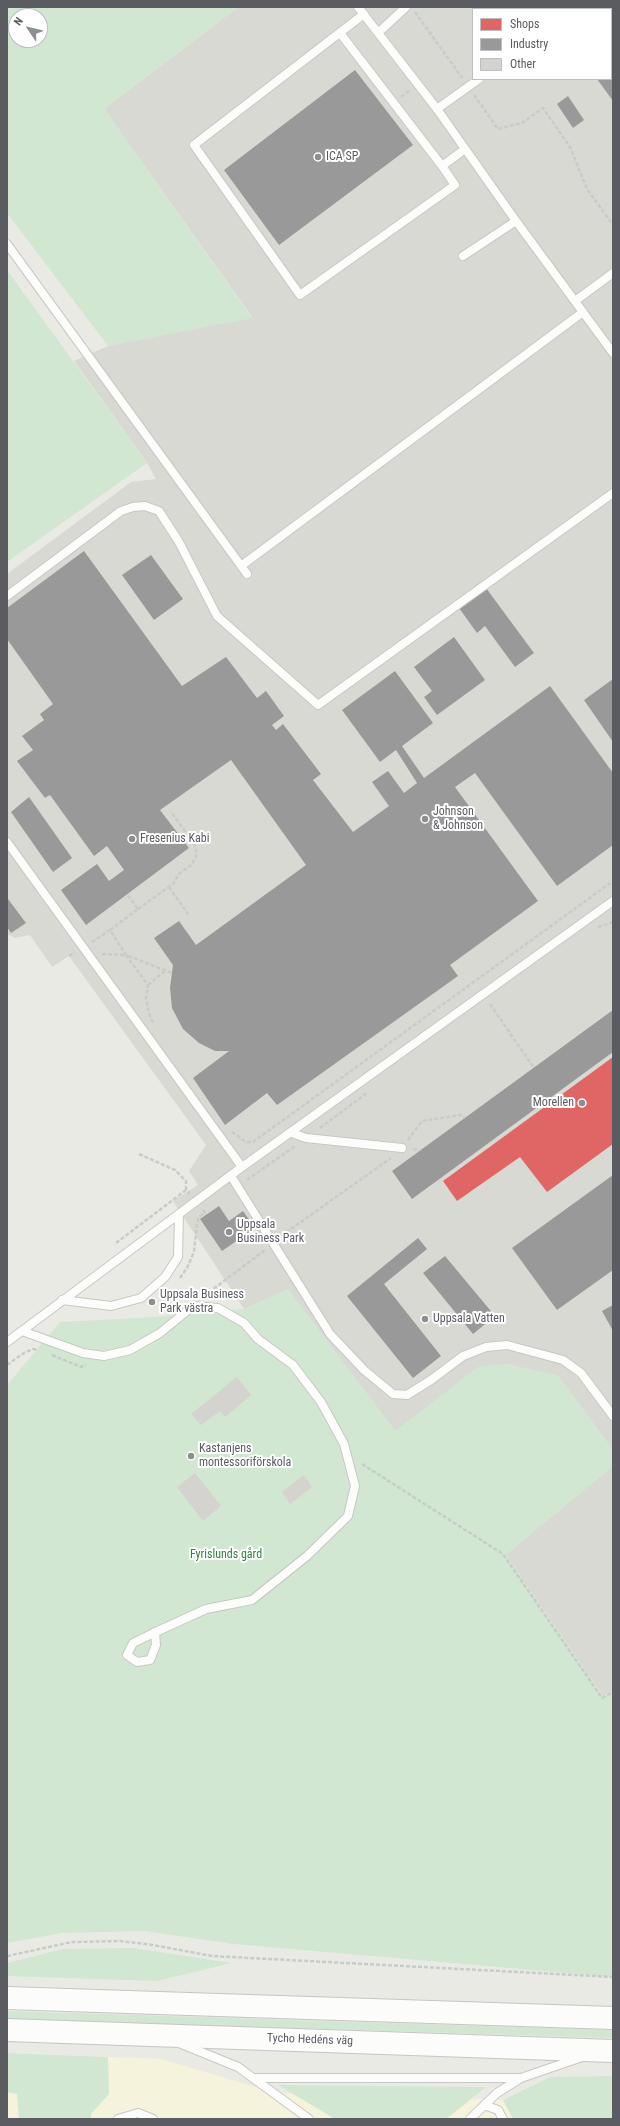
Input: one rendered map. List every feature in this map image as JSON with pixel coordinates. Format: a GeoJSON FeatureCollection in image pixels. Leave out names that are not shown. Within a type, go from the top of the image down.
{"type":"FeatureCollection","features":[{"type":"Feature","properties":{"kind":"main road"},"geometry":{"type":"LineString","coordinates":[[7,1998],[613,2018]]}},
{"type":"Feature","properties":{"kind":"main road","name":"Tycho Hedéns väg"},"geometry":{"type":"LineString","coordinates":[[7,2030],[607,2051]]}},
{"type":"Feature","properties":{"kind":"lane"},"geometry":{"type":"LineString","coordinates":[[358,7],[379,32],[437,109],[613,354]]}},
{"type":"Feature","properties":{"kind":"lane"},"geometry":{"type":"LineString","coordinates":[[379,32],[406,7]]}},
{"type":"Feature","properties":{"kind":"lane"},"geometry":{"type":"LineString","coordinates":[[340,33],[455,185],[300,295],[194,145],[364,14]]}},
{"type":"Feature","properties":{"kind":"lane"},"geometry":{"type":"LineString","coordinates":[[437,109],[478,80]]}},
{"type":"Feature","properties":{"kind":"lane"},"geometry":{"type":"LineString","coordinates":[[442,166],[465,149]]}},
{"type":"Feature","properties":{"kind":"lane"},"geometry":{"type":"LineString","coordinates":[[463,256],[516,221]]}},
{"type":"Feature","properties":{"kind":"lane"},"geometry":{"type":"LineString","coordinates":[[7,244],[247,574]]}},
{"type":"Feature","properties":{"kind":"lane"},"geometry":{"type":"LineString","coordinates":[[575,301],[613,273]]}},
{"type":"Feature","properties":{"kind":"lane"},"geometry":{"type":"LineString","coordinates":[[241,566],[583,312]]}},
{"type":"Feature","properties":{"kind":"lane"},"geometry":{"type":"LineString","coordinates":[[7,596],[122,511],[133,506],[145,506],[159,511],[179,542],[218,616],[318,705],[613,493]]}},
{"type":"Feature","properties":{"kind":"lane"},"geometry":{"type":"LineString","coordinates":[[7,842],[242,1167]]}},
{"type":"Feature","properties":{"kind":"lane"},"geometry":{"type":"LineString","coordinates":[[7,1342],[242,1167],[292,1133],[613,901]]}},
{"type":"Feature","properties":{"kind":"lane"},"geometry":{"type":"LineString","coordinates":[[292,1133],[306,1138],[402,1148]]}},
{"type":"Feature","properties":{"kind":"lane"},"geometry":{"type":"LineString","coordinates":[[231,1176],[330,1334],[364,1370],[394,1394],[407,1395],[432,1380],[463,1356],[486,1347],[507,1345],[564,1360],[581,1373],[613,1416]]}},
{"type":"Feature","properties":{"kind":"lane"},"geometry":{"type":"LineString","coordinates":[[62,1300],[112,1306],[141,1298],[166,1277],[178,1257],[180,1214]]}},
{"type":"Feature","properties":{"kind":"lane"},"geometry":{"type":"LineString","coordinates":[[22,1331],[83,1353],[104,1356],[130,1350],[160,1333],[193,1306],[218,1308],[244,1323],[258,1339],[293,1365],[321,1402],[344,1444],[355,1486],[348,1516],[307,1556],[252,1600],[206,1609],[155,1632]]}},
{"type":"Feature","properties":{"kind":"lane"},"geometry":{"type":"LineString","coordinates":[[159,2035],[238,2068],[309,2119]]}},
{"type":"Feature","properties":{"kind":"lane"},"geometry":{"type":"LineString","coordinates":[[470,2119],[497,2093],[521,2078],[607,2051]]}},
{"type":"Feature","properties":{"kind":"lane"},"geometry":{"type":"LineString","coordinates":[[253,2078],[521,2078]]}},
{"type":"Feature","properties":{"kind":"lane"},"geometry":{"type":"LineString","coordinates":[[484,2105],[498,2110],[503,2119]]}},
{"type":"Feature","properties":{"kind":"lane"},"geometry":{"type":"LineString","coordinates":[[119,2118],[138,2113],[153,2119]]}},
{"type":"Feature","properties":{"kind":"path"},"geometry":{"type":"LineString","coordinates":[[411,7],[498,129],[522,123],[543,108],[570,147],[587,189],[613,225]]}},
{"type":"Feature","properties":{"kind":"path"},"geometry":{"type":"LineString","coordinates":[[394,103],[418,84]]}},
{"type":"Feature","properties":{"kind":"path"},"geometry":{"type":"LineString","coordinates":[[69,956],[86,950],[110,930],[169,887],[179,874],[192,864],[197,854],[194,843],[171,812]]}},
{"type":"Feature","properties":{"kind":"path"},"geometry":{"type":"LineString","coordinates":[[230,1131],[246,1142],[254,1142],[613,880]]}},
{"type":"Feature","properties":{"kind":"path"},"geometry":{"type":"LineString","coordinates":[[169,887],[188,914]]}},
{"type":"Feature","properties":{"kind":"path"},"geometry":{"type":"LineString","coordinates":[[127,894],[138,909]]}},
{"type":"Feature","properties":{"kind":"path"},"geometry":{"type":"LineString","coordinates":[[110,930],[148,985]]}},
{"type":"Feature","properties":{"kind":"path"},"geometry":{"type":"LineString","coordinates":[[86,950],[126,955],[172,973]]}},
{"type":"Feature","properties":{"kind":"path"},"geometry":{"type":"LineString","coordinates":[[155,1027],[149,1013],[146,998],[148,985],[166,970]]}},
{"type":"Feature","properties":{"kind":"path"},"geometry":{"type":"LineString","coordinates":[[490,1004],[534,1068]]}},
{"type":"Feature","properties":{"kind":"path"},"geometry":{"type":"LineString","coordinates":[[161,1296],[193,1306],[203,1296],[274,1243],[285,1233],[392,1158],[402,1148],[422,1121],[461,1115],[465,1118]]}},
{"type":"Feature","properties":{"kind":"path"},"geometry":{"type":"LineString","coordinates":[[139,1154],[175,1170],[186,1182],[186,1190]]}},
{"type":"Feature","properties":{"kind":"path"},"geometry":{"type":"LineString","coordinates":[[7,1365],[24,1353],[33,1349],[44,1351]]}},
{"type":"Feature","properties":{"kind":"path"},"geometry":{"type":"LineString","coordinates":[[51,1355],[81,1367],[104,1356]]}},
{"type":"Feature","properties":{"kind":"path"},"geometry":{"type":"LineString","coordinates":[[347,1454],[503,1554],[602,1698],[613,1692]]}},
{"type":"Feature","properties":{"kind":"path"},"geometry":{"type":"LineString","coordinates":[[7,1956],[72,1942],[120,1941],[154,1944],[212,1956],[613,1977]]}},
{"type":"Feature","properties":{"kind":"shaded area"},"geometry":{"type":"Polygon","coordinates":[[[238,7],[613,7],[613,1450],[557,1375],[395,1431],[288,1290],[244,1309],[173,1201],[198,1185],[189,1171],[206,1145],[69,956],[52,967],[30,935],[15,938],[7,934],[7,574],[131,482],[156,479],[147,463],[74,361],[108,346],[252,317],[104,109],[238,7]]]}},
{"type":"Feature","properties":{"kind":"shaded area"},"geometry":{"type":"Polygon","coordinates":[[[613,1466],[613,1691],[603,1696],[505,1554],[613,1466]]]}},
{"type":"Feature","properties":{"kind":"shaded area"},"geometry":{"type":"Polygon","coordinates":[[[7,2053],[161,2059],[276,2093],[503,2100],[513,2119],[7,2119],[7,2053]]]}},
{"type":"Feature","properties":{"kind":"green space"},"geometry":{"type":"Polygon","coordinates":[[[7,7],[238,7],[104,109],[252,318],[108,346],[7,213],[7,7]]]}},
{"type":"Feature","properties":{"kind":"green space"},"geometry":{"type":"Polygon","coordinates":[[[7,270],[147,463],[7,562],[7,270]]]}},
{"type":"Feature","properties":{"kind":"green space","name":"Fyrislunds gård"},"geometry":{"type":"Polygon","coordinates":[[[288,1289],[395,1431],[478,1367],[507,1364],[557,1375],[613,1450],[613,1466],[506,1555],[603,1696],[613,1691],[613,1977],[234,1944],[144,1931],[62,1933],[7,1943],[7,1385],[60,1322],[154,1317],[244,1309],[288,1289]]]}},
{"type":"Feature","properties":{"kind":"green space"},"geometry":{"type":"Polygon","coordinates":[[[133,1948],[232,1963],[157,1981],[7,1976],[7,1963],[63,1949],[133,1948]]]}},
{"type":"Feature","properties":{"kind":"green space"},"geometry":{"type":"Polygon","coordinates":[[[7,2011],[613,2030],[613,2038],[7,2019],[7,2011]]]}},
{"type":"Feature","properties":{"kind":"green space"},"geometry":{"type":"Polygon","coordinates":[[[7,2053],[108,2057],[109,2094],[91,2114],[91,2119],[19,2119],[17,2094],[7,2092],[7,2053]]]}},
{"type":"Feature","properties":{"kind":"green space"},"geometry":{"type":"Polygon","coordinates":[[[613,2076],[613,2119],[513,2119],[503,2100],[550,2077],[613,2076]]]}},
{"type":"Feature","properties":{"kind":"green space"},"geometry":{"type":"Polygon","coordinates":[[[278,2085],[486,2087],[446,2119],[335,2119],[278,2085]]]}},
{"type":"Feature","properties":{"kind":"building: Shops"},"geometry":{"type":"Polygon","coordinates":[[[613,1057],[613,1144],[547,1192],[520,1157],[457,1201],[443,1181],[613,1057]]]}},
{"type":"Feature","properties":{"kind":"building: Industry"},"geometry":{"type":"Polygon","coordinates":[[[580,7],[613,7],[613,101],[598,80],[612,80],[612,8],[580,7]]]}},
{"type":"Feature","properties":{"kind":"building: Industry","name":"ICA SP"},"geometry":{"type":"Polygon","coordinates":[[[355,70],[413,145],[279,245],[224,170],[355,70]]]}},
{"type":"Feature","properties":{"kind":"building: Industry"},"geometry":{"type":"Polygon","coordinates":[[[568,96],[584,120],[573,128],[557,104],[568,96]]]}},
{"type":"Feature","properties":{"kind":"building: Industry","name":"Fresenius Kabi"},"geometry":{"type":"Polygon","coordinates":[[[84,551],[182,686],[226,657],[257,698],[266,691],[284,716],[272,725],[276,730],[283,724],[321,774],[313,780],[353,832],[389,806],[372,782],[388,771],[404,793],[417,783],[396,750],[380,762],[342,710],[395,671],[433,723],[402,746],[424,778],[550,686],[613,773],[613,845],[557,886],[475,773],[455,787],[538,901],[450,965],[458,976],[277,1105],[267,1093],[225,1125],[193,1078],[229,1051],[215,1051],[199,1043],[183,1029],[172,1008],[170,988],[173,965],[154,938],[179,921],[196,945],[306,865],[231,760],[160,810],[189,848],[86,925],[61,890],[97,864],[109,881],[124,870],[107,846],[94,856],[50,795],[45,798],[17,761],[33,750],[22,736],[44,720],[40,714],[53,704],[7,639],[7,608],[84,551]]]}},
{"type":"Feature","properties":{"kind":"building: Industry"},"geometry":{"type":"Polygon","coordinates":[[[151,555],[183,599],[154,620],[122,575],[151,555]]]}},
{"type":"Feature","properties":{"kind":"building: Industry"},"geometry":{"type":"Polygon","coordinates":[[[486,588],[534,653],[515,667],[485,626],[477,633],[459,608],[486,588]]]}},
{"type":"Feature","properties":{"kind":"building: Industry"},"geometry":{"type":"Polygon","coordinates":[[[454,637],[485,680],[437,715],[424,697],[432,691],[414,667],[454,637]]]}},
{"type":"Feature","properties":{"kind":"building: Industry"},"geometry":{"type":"Polygon","coordinates":[[[613,679],[613,742],[584,700],[613,679]]]}},
{"type":"Feature","properties":{"kind":"building: Industry"},"geometry":{"type":"Polygon","coordinates":[[[29,797],[72,858],[53,872],[11,812],[29,797]]]}},
{"type":"Feature","properties":{"kind":"building: Industry"},"geometry":{"type":"Polygon","coordinates":[[[8,899],[26,923],[11,933],[7,927],[8,899]]]}},
{"type":"Feature","properties":{"kind":"building: Industry"},"geometry":{"type":"Polygon","coordinates":[[[613,1010],[613,1052],[412,1199],[392,1171],[613,1010]]]}},
{"type":"Feature","properties":{"kind":"building: Industry"},"geometry":{"type":"Polygon","coordinates":[[[613,1175],[613,1270],[557,1310],[512,1248],[613,1175]]]}},
{"type":"Feature","properties":{"kind":"building: Industry","name":"Uppsala Business Park"},"geometry":{"type":"Polygon","coordinates":[[[219,1206],[229,1221],[243,1211],[255,1228],[222,1251],[200,1219],[219,1206]]]}},
{"type":"Feature","properties":{"kind":"building: Industry"},"geometry":{"type":"Polygon","coordinates":[[[418,1238],[427,1249],[384,1284],[441,1356],[413,1378],[347,1296],[418,1238]]]}},
{"type":"Feature","properties":{"kind":"building: Industry"},"geometry":{"type":"Polygon","coordinates":[[[445,1256],[495,1316],[473,1334],[423,1273],[445,1256]]]}},
{"type":"Feature","properties":{"kind":"building: Industry"},"geometry":{"type":"Polygon","coordinates":[[[613,1305],[613,1331],[602,1311],[613,1305]]]}},
{"type":"Feature","properties":{"kind":"building: Other"},"geometry":{"type":"Polygon","coordinates":[[[237,1377],[251,1395],[225,1417],[220,1411],[201,1425],[191,1414],[237,1377]]]}},
{"type":"Feature","properties":{"kind":"building: Other"},"geometry":{"type":"Polygon","coordinates":[[[195,1473],[221,1506],[203,1521],[177,1487],[195,1473]]]}},
{"type":"Feature","properties":{"kind":"building: Other"},"geometry":{"type":"Polygon","coordinates":[[[304,1475],[312,1487],[290,1504],[282,1492],[304,1475]]]}},
{"type":"Feature","properties":{"kind":"place","name":"ICA SP"},"geometry":{"type":"Point","coordinates":[318,157]}},
{"type":"Feature","properties":{"kind":"place","name":"Johnson & Johnson"},"geometry":{"type":"Point","coordinates":[425,819]}},
{"type":"Feature","properties":{"kind":"place","name":"Fresenius Kabi"},"geometry":{"type":"Point","coordinates":[132,839]}},
{"type":"Feature","properties":{"kind":"place","name":"Morellen"},"geometry":{"type":"Point","coordinates":[582,1103]}},
{"type":"Feature","properties":{"kind":"place","name":"Uppsala Business Park"},"geometry":{"type":"Point","coordinates":[229,1232]}},
{"type":"Feature","properties":{"kind":"place","name":"Uppsala Business Park västra"},"geometry":{"type":"Point","coordinates":[152,1302]}},
{"type":"Feature","properties":{"kind":"place","name":"Uppsala Vatten"},"geometry":{"type":"Point","coordinates":[425,1319]}},
{"type":"Feature","properties":{"kind":"place","name":"Kastanjens montessoriförskola"},"geometry":{"type":"Point","coordinates":[191,1456]}}]}
